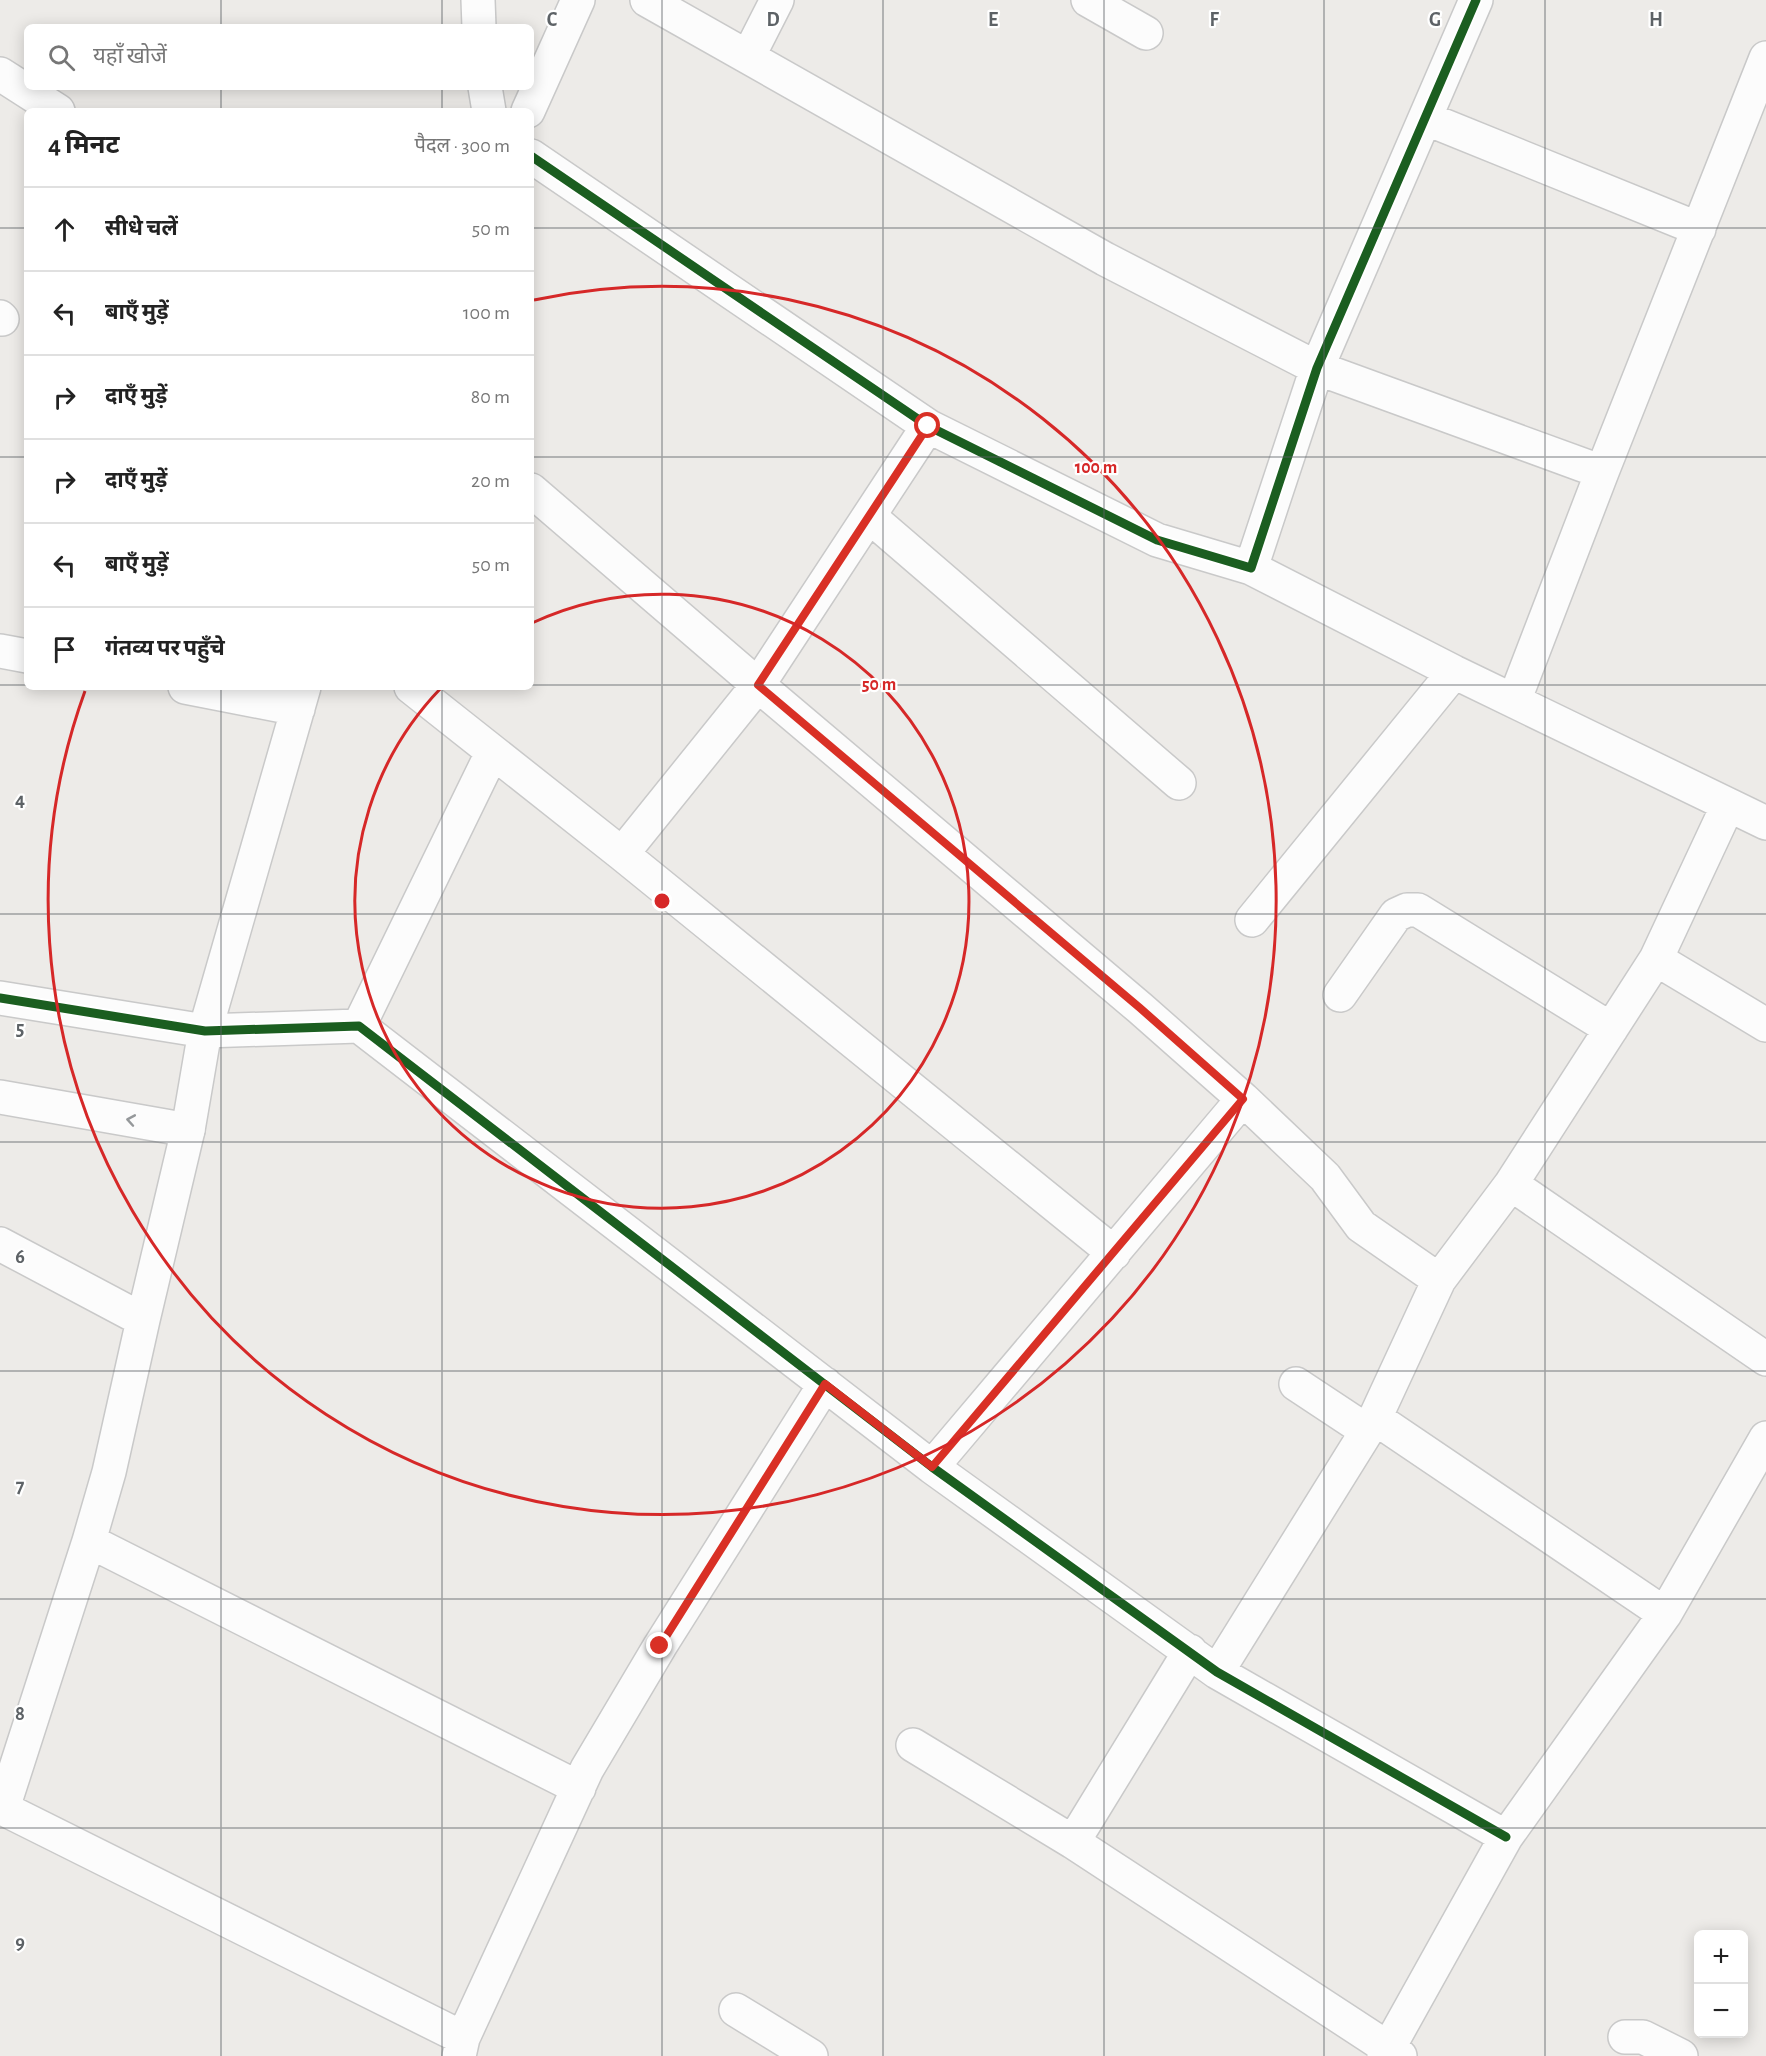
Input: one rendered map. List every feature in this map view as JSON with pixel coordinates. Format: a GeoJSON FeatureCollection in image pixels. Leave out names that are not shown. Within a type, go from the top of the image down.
{"type":"FeatureCollection","features":[{"type":"Feature","properties":{"kind":"street"},"geometry":{"type":"LineString","coordinates":[[478,0],[479,24]]}},
{"type":"Feature","properties":{"kind":"street"},"geometry":{"type":"LineString","coordinates":[[529,108],[578,0]]}},
{"type":"Feature","properties":{"kind":"street"},"geometry":{"type":"LineString","coordinates":[[647,0],[1106,260],[1317,368],[1602,472]]}},
{"type":"Feature","properties":{"kind":"street"},"geometry":{"type":"LineString","coordinates":[[748,57],[777,0]]}},
{"type":"Feature","properties":{"kind":"street"},"geometry":{"type":"LineString","coordinates":[[1088,0],[1146,33]]}},
{"type":"Feature","properties":{"kind":"street"},"geometry":{"type":"LineString","coordinates":[[1251,568],[1317,368],[1476,0]]}},
{"type":"Feature","properties":{"kind":"street"},"geometry":{"type":"LineString","coordinates":[[1514,701],[1766,58]]}},
{"type":"Feature","properties":{"kind":"street"},"geometry":{"type":"LineString","coordinates":[[0,74],[24,89]]}},
{"type":"Feature","properties":{"kind":"street"},"geometry":{"type":"LineString","coordinates":[[25,90],[53,108]]}},
{"type":"Feature","properties":{"kind":"street"},"geometry":{"type":"LineString","coordinates":[[485,90],[488,108]]}},
{"type":"Feature","properties":{"kind":"street"},"geometry":{"type":"LineString","coordinates":[[1425,118],[1699,229]]}},
{"type":"Feature","properties":{"kind":"street"},"geometry":{"type":"LineString","coordinates":[[534,158],[928,426],[1157,540],[1251,568],[1454,672],[1766,823]]}},
{"type":"Feature","properties":{"kind":"street"},"geometry":{"type":"LineString","coordinates":[[622,854],[758,685],[928,426]]}},
{"type":"Feature","properties":{"kind":"street"},"geometry":{"type":"LineString","coordinates":[[534,493],[1140,1008],[1243,1099],[1325,1177],[1361,1226],[1439,1280]]}},
{"type":"Feature","properties":{"kind":"street"},"geometry":{"type":"LineString","coordinates":[[869,516],[1179,783]]}},
{"type":"Feature","properties":{"kind":"street"},"geometry":{"type":"LineString","coordinates":[[0,651],[24,655]]}},
{"type":"Feature","properties":{"kind":"street"},"geometry":{"type":"LineString","coordinates":[[1252,920],[1454,672]]}},
{"type":"Feature","properties":{"kind":"street"},"geometry":{"type":"LineString","coordinates":[[217,690],[301,698],[205,1031],[188,1130],[110,1472],[1,1807],[461,2047],[587,1770],[660,1646],[825,1384]]}},
{"type":"Feature","properties":{"kind":"street"},"geometry":{"type":"LineString","coordinates":[[415,690],[622,854],[1114,1253]]}},
{"type":"Feature","properties":{"kind":"street"},"geometry":{"type":"LineString","coordinates":[[359,1026],[492,753]]}},
{"type":"Feature","properties":{"kind":"street"},"geometry":{"type":"LineString","coordinates":[[1217,1672],[1371,1424],[1439,1280],[1511,1184],[1656,959],[1728,805]]}},
{"type":"Feature","properties":{"kind":"street"},"geometry":{"type":"LineString","coordinates":[[1340,995],[1396,915],[1407,910],[1418,910],[1611,1029]]}},
{"type":"Feature","properties":{"kind":"street"},"geometry":{"type":"LineString","coordinates":[[1656,959],[1766,1025]]}},
{"type":"Feature","properties":{"kind":"street"},"geometry":{"type":"LineString","coordinates":[[0,998],[205,1031],[359,1026],[932,1467],[1217,1672],[1506,1837]]}},
{"type":"Feature","properties":{"kind":"street"},"geometry":{"type":"LineString","coordinates":[[0,1097],[188,1130]]}},
{"type":"Feature","properties":{"kind":"street"},"geometry":{"type":"LineString","coordinates":[[932,1467],[1243,1099]]}},
{"type":"Feature","properties":{"kind":"street"},"geometry":{"type":"LineString","coordinates":[[1511,1184],[1766,1359]]}},
{"type":"Feature","properties":{"kind":"street"},"geometry":{"type":"LineString","coordinates":[[0,1244],[143,1320]]}},
{"type":"Feature","properties":{"kind":"street"},"geometry":{"type":"LineString","coordinates":[[1296,1384],[1371,1424],[1665,1614]]}},
{"type":"Feature","properties":{"kind":"street"},"geometry":{"type":"LineString","coordinates":[[913,1745],[1073,1842],[1391,2054],[1506,1837],[1665,1614],[1766,1438]]}},
{"type":"Feature","properties":{"kind":"street"},"geometry":{"type":"LineString","coordinates":[[89,1541],[579,1788]]}},
{"type":"Feature","properties":{"kind":"street"},"geometry":{"type":"LineString","coordinates":[[1073,1842],[1190,1651]]}},
{"type":"Feature","properties":{"kind":"street"},"geometry":{"type":"LineString","coordinates":[[736,2010],[811,2056]]}},
{"type":"Feature","properties":{"kind":"street"},"geometry":{"type":"LineString","coordinates":[[1625,2037],[1643,2037],[1681,2056]]}},
{"type":"Feature","properties":{"kind":"cycle path"},"geometry":{"type":"LineString","coordinates":[[534,158],[928,426],[1157,540],[1251,568],[1317,368],[1476,0]]}},
{"type":"Feature","properties":{"kind":"cycle path"},"geometry":{"type":"LineString","coordinates":[[0,998],[205,1031],[359,1026],[932,1467],[1217,1672],[1506,1837]]}},
{"type":"Feature","properties":{"kind":"route"},"geometry":{"type":"LineString","coordinates":[[660,1646],[825,1384],[932,1467],[1243,1099],[1140,1008],[758,685],[928,426]]}}]}
